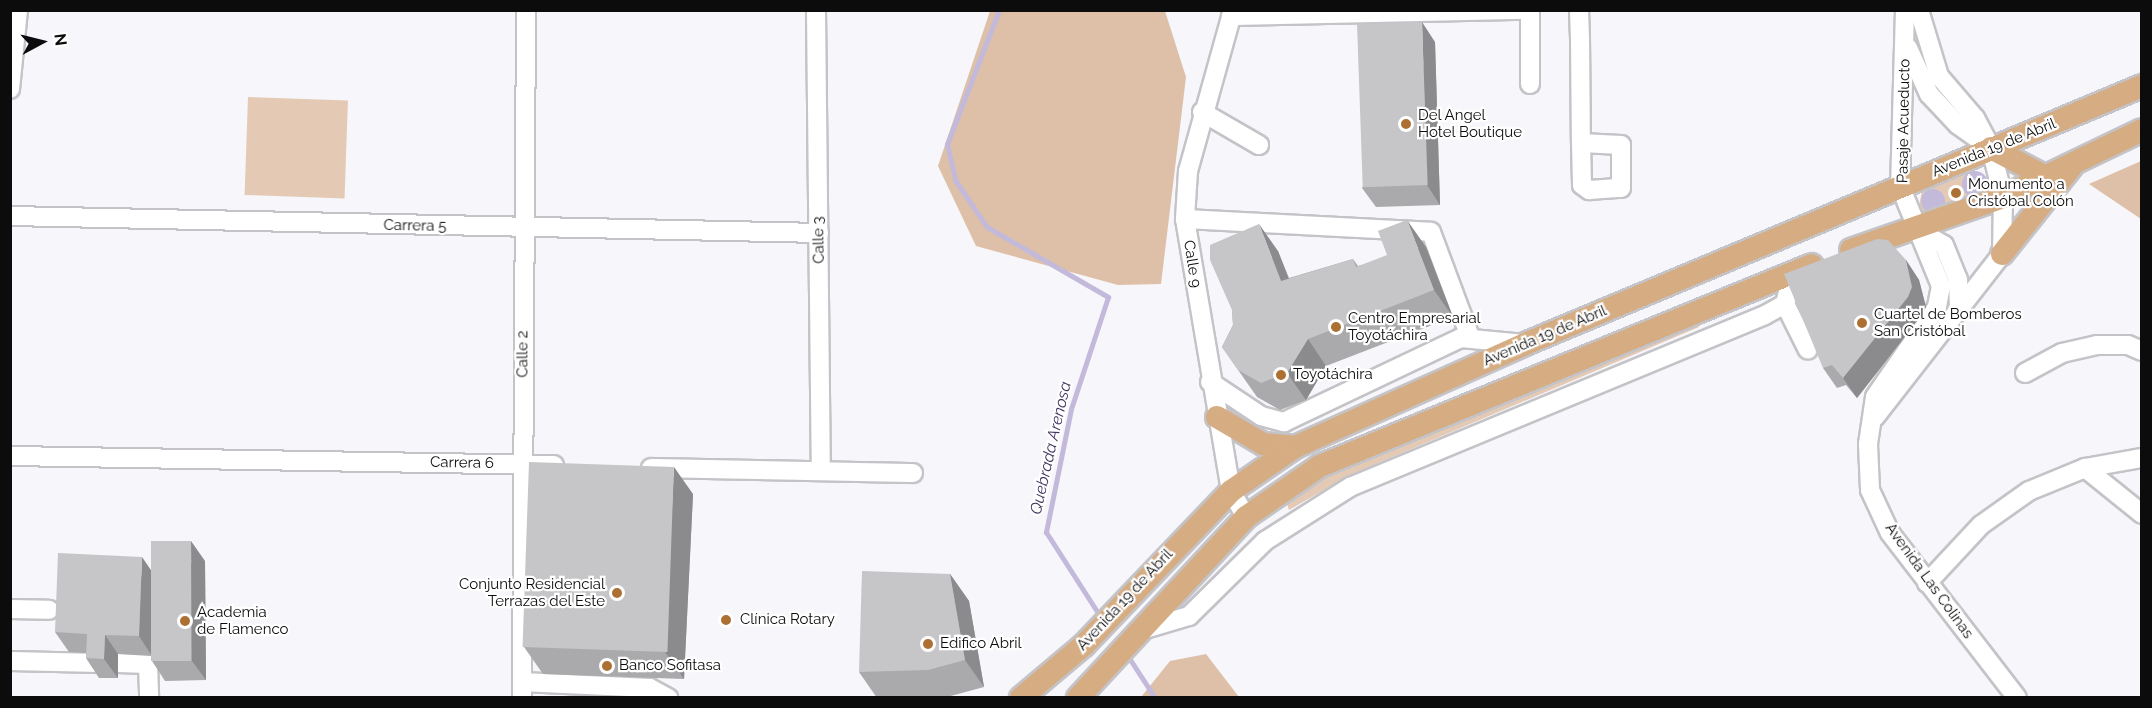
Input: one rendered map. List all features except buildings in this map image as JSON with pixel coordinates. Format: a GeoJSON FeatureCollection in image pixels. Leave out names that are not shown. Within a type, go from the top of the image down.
{"type":"FeatureCollection","features":[{"type":"Feature","properties":{"kind":"main road","name":"Avenida 19 de Abril"},"geometry":{"type":"LineString","coordinates":[[1021,698],[1084,645],[1231,491],[1296,447],[1525,344],[2142,86]]}},
{"type":"Feature","properties":{"kind":"main road"},"geometry":{"type":"LineString","coordinates":[[1088,693],[1246,517],[1284,488],[1363,446],[1793,272],[2003,197],[2142,130]]}},
{"type":"Feature","properties":{"kind":"main road"},"geometry":{"type":"LineString","coordinates":[[1991,148],[2044,176]]}},
{"type":"Feature","properties":{"kind":"main road"},"geometry":{"type":"LineString","coordinates":[[2002,254],[2076,160]]}},
{"type":"Feature","properties":{"kind":"main road"},"geometry":{"type":"LineString","coordinates":[[1217,417],[1263,444],[1296,447]]}},
{"type":"Feature","properties":{"kind":"street"},"geometry":{"type":"LineString","coordinates":[[10,89],[18,10]]}},
{"type":"Feature","properties":{"kind":"street","name":"Calle 2"},"geometry":{"type":"LineString","coordinates":[[522,690],[522,228],[526,10]]}},
{"type":"Feature","properties":{"kind":"street","name":"Calle 3"},"geometry":{"type":"LineString","coordinates":[[816,10],[821,470]]}},
{"type":"Feature","properties":{"kind":"street"},"geometry":{"type":"LineString","coordinates":[[1232,13],[1529,10],[1530,84]]}},
{"type":"Feature","properties":{"kind":"street"},"geometry":{"type":"LineString","coordinates":[[1579,10],[1581,143]]}},
{"type":"Feature","properties":{"kind":"street","name":"Pasaje Acueducto"},"geometry":{"type":"LineString","coordinates":[[1905,10],[1900,186],[1917,229]]}},
{"type":"Feature","properties":{"kind":"street"},"geometry":{"type":"LineString","coordinates":[[1919,10],[1939,76],[1991,148],[2003,197],[2002,254]]}},
{"type":"Feature","properties":{"kind":"street","name":"Calle 9"},"geometry":{"type":"LineString","coordinates":[[1232,13],[1202,112],[1188,171],[1185,219],[1210,382],[1231,491],[1246,517]]}},
{"type":"Feature","properties":{"kind":"street"},"geometry":{"type":"LineString","coordinates":[[1905,41],[1929,94],[1958,125],[1991,148]]}},
{"type":"Feature","properties":{"kind":"street"},"geometry":{"type":"LineString","coordinates":[[1202,112],[1259,145]]}},
{"type":"Feature","properties":{"kind":"street","name":"Carrera 5"},"geometry":{"type":"LineString","coordinates":[[10,216],[819,233]]}},
{"type":"Feature","properties":{"kind":"street"},"geometry":{"type":"LineString","coordinates":[[1185,219],[1431,232],[1470,337]]}},
{"type":"Feature","properties":{"kind":"street"},"geometry":{"type":"LineString","coordinates":[[1917,229],[1944,245],[1958,279],[1959,307]]}},
{"type":"Feature","properties":{"kind":"street","name":"Avenida Las Colinas"},"geometry":{"type":"LineString","coordinates":[[1917,229],[1941,286],[1937,307],[1875,397],[1875,417],[1868,444],[1870,490],[1890,533],[2017,698]]}},
{"type":"Feature","properties":{"kind":"street","name":"Avenida Las Colinas"},"geometry":{"type":"LineString","coordinates":[[1875,417],[2002,254]]}},
{"type":"Feature","properties":{"kind":"street"},"geometry":{"type":"LineString","coordinates":[[1793,272],[1785,304],[1808,350]]}},
{"type":"Feature","properties":{"kind":"street"},"geometry":{"type":"LineString","coordinates":[[1148,628],[1190,616],[1265,541],[1350,488],[1785,304]]}},
{"type":"Feature","properties":{"kind":"street"},"geometry":{"type":"LineString","coordinates":[[1210,382],[1261,416],[1284,422],[1470,337],[1525,344]]}},
{"type":"Feature","properties":{"kind":"street"},"geometry":{"type":"LineString","coordinates":[[2025,374],[2062,353],[2097,345],[2128,345],[2142,351]]}},
{"type":"Feature","properties":{"kind":"street","name":"Carrera 6"},"geometry":{"type":"LineString","coordinates":[[10,456],[571,465]]}},
{"type":"Feature","properties":{"kind":"street"},"geometry":{"type":"LineString","coordinates":[[1927,583],[1981,525],[2029,491],[2085,468],[2142,458]]}},
{"type":"Feature","properties":{"kind":"street"},"geometry":{"type":"LineString","coordinates":[[630,467],[913,473]]}},
{"type":"Feature","properties":{"kind":"street"},"geometry":{"type":"LineString","coordinates":[[2085,468],[2142,514]]}},
{"type":"Feature","properties":{"kind":"street"},"geometry":{"type":"LineString","coordinates":[[10,609],[49,610]]}},
{"type":"Feature","properties":{"kind":"street"},"geometry":{"type":"LineString","coordinates":[[10,661],[148,664],[148,698]]}},
{"type":"Feature","properties":{"kind":"street"},"geometry":{"type":"LineString","coordinates":[[522,690],[650,688],[668,698]]}},
{"type":"Feature","properties":{"kind":"shaded area"},"geometry":{"type":"Polygon","coordinates":[[[990,11],[1165,11],[1186,77],[1161,284],[1118,285],[976,246],[938,166],[990,11]]]}},
{"type":"Feature","properties":{"kind":"shaded area"},"geometry":{"type":"Polygon","coordinates":[[[248,97],[348,100],[345,198],[245,195],[248,97]]]}},
{"type":"Feature","properties":{"kind":"shaded area"},"geometry":{"type":"Polygon","coordinates":[[[2141,161],[2141,219],[2089,184],[2141,161]]]}},
{"type":"Feature","properties":{"kind":"shaded area"},"geometry":{"type":"Polygon","coordinates":[[[1974,170],[1990,181],[1986,196],[1923,215],[1918,211],[1922,191],[1974,170]]]}},
{"type":"Feature","properties":{"kind":"shaded area"},"geometry":{"type":"Polygon","coordinates":[[[1975,171],[1984,175],[1988,184],[1984,193],[1975,197],[1966,193],[1962,184],[1966,175],[1975,171]]]}},
{"type":"Feature","properties":{"kind":"shaded area"},"geometry":{"type":"Polygon","coordinates":[[[1933,189],[1942,192],[1945,201],[1942,210],[1933,213],[1924,210],[1921,201],[1924,192],[1933,189]]]}},
{"type":"Feature","properties":{"kind":"shaded area"},"geometry":{"type":"Polygon","coordinates":[[[1696,321],[1699,327],[1350,475],[1289,510],[1286,501],[1342,468],[1696,321]]]}},
{"type":"Feature","properties":{"kind":"shaded area"},"geometry":{"type":"Polygon","coordinates":[[[1206,654],[1239,697],[1141,697],[1170,661],[1206,654]]]}},
{"type":"Feature","properties":{"kind":"waterway","name":"Quebrada Arenosa"},"geometry":{"type":"LineString","coordinates":[[999,10],[947,144],[955,180],[987,227],[1108,297],[1071,409],[1046,532],[1096,610]]}},
{"type":"Feature","properties":{"kind":"waterway","name":"Quebrada Arenosa"},"geometry":{"type":"LineString","coordinates":[[1131,661],[1155,698]]}},
{"type":"Feature","properties":{"kind":"place","name":"Del Angel Hotel Boutique"},"geometry":{"type":"Point","coordinates":[1406,124]}},
{"type":"Feature","properties":{"kind":"place","name":"Monumento a Cristóbal Colón"},"geometry":{"type":"Point","coordinates":[1956,193]}},
{"type":"Feature","properties":{"kind":"place","name":"Cuartel de Bomberos San Cristóbal"},"geometry":{"type":"Point","coordinates":[1862,323]}},
{"type":"Feature","properties":{"kind":"place","name":"Centro Empresarial Toyotáchira"},"geometry":{"type":"Point","coordinates":[1336,327]}},
{"type":"Feature","properties":{"kind":"place","name":"Toyotáchira"},"geometry":{"type":"Point","coordinates":[1281,375]}},
{"type":"Feature","properties":{"kind":"place","name":"Conjunto Residencial Terrazas del Este"},"geometry":{"type":"Point","coordinates":[617,593]}},
{"type":"Feature","properties":{"kind":"place","name":"Clínica Rotary"},"geometry":{"type":"Point","coordinates":[726,620]}},
{"type":"Feature","properties":{"kind":"place","name":"Academia de Flamenco"},"geometry":{"type":"Point","coordinates":[185,621]}},
{"type":"Feature","properties":{"kind":"place","name":"Edifico Abril"},"geometry":{"type":"Point","coordinates":[928,644]}},
{"type":"Feature","properties":{"kind":"place","name":"Banco Sofitasa"},"geometry":{"type":"Point","coordinates":[607,666]}}]}
